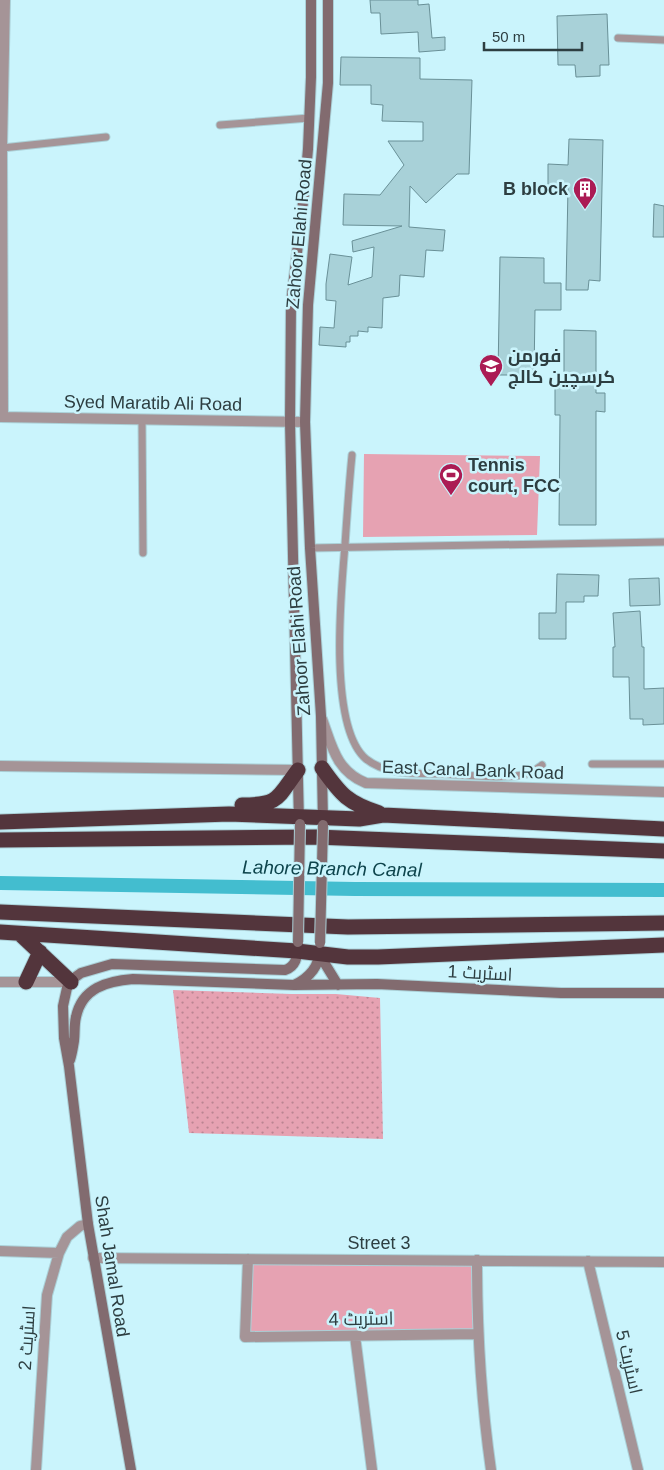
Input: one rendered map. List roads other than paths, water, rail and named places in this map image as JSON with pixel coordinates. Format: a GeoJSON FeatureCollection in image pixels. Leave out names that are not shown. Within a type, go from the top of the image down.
{"type":"FeatureCollection","features":[{"type":"Feature","properties":{"kind":"highway"},"geometry":{"type":"LineString","coordinates":[[322,768],[350,801],[383,815]]}},
{"type":"Feature","properties":{"kind":"highway"},"geometry":{"type":"LineString","coordinates":[[229,814],[241,805],[263,805],[272,802],[279,797],[298,770]]}},
{"type":"Feature","properties":{"kind":"highway"},"geometry":{"type":"LineString","coordinates":[[0,822],[229,814],[323,821],[383,815],[664,830]]}},
{"type":"Feature","properties":{"kind":"highway"},"geometry":{"type":"LineString","coordinates":[[0,840],[316,837],[664,851]]}},
{"type":"Feature","properties":{"kind":"highway"},"geometry":{"type":"LineString","coordinates":[[0,912],[348,928],[664,923]]}},
{"type":"Feature","properties":{"kind":"highway"},"geometry":{"type":"LineString","coordinates":[[0,932],[298,946],[320,948],[348,957],[664,945]]}},
{"type":"Feature","properties":{"kind":"highway"},"geometry":{"type":"LineString","coordinates":[[20,934],[70,982]]}},
{"type":"Feature","properties":{"kind":"highway"},"geometry":{"type":"LineString","coordinates":[[26,982],[40,952]]}},
{"type":"Feature","properties":{"kind":"main road","name":"Zahoor Elahi Road"},"geometry":{"type":"LineString","coordinates":[[298,946],[299,820],[290,422],[291,303],[304,194],[310,118],[311,0]]}},
{"type":"Feature","properties":{"kind":"main road","name":"Zahoor Elahi Road"},"geometry":{"type":"LineString","coordinates":[[294,985],[309,976],[316,965],[320,948],[323,821],[321,716],[310,548],[305,422],[308,305],[328,83],[328,0]]}},
{"type":"Feature","properties":{"kind":"main road"},"geometry":{"type":"LineString","coordinates":[[69,1066],[62,1019],[65,995],[70,982],[81,973],[121,963],[285,970],[295,964],[298,946]]}},
{"type":"Feature","properties":{"kind":"main road"},"geometry":{"type":"LineString","coordinates":[[320,948],[338,985]]}},
{"type":"Feature","properties":{"kind":"main road"},"geometry":{"type":"LineString","coordinates":[[69,1066],[76,1016],[79,1008],[92,992],[108,982],[133,979],[294,985]]}},
{"type":"Feature","properties":{"kind":"main road","name":"اسٹریٹ 1"},"geometry":{"type":"LineString","coordinates":[[294,985],[377,984],[561,992],[664,993]]}},
{"type":"Feature","properties":{"kind":"main road","name":"Shah Jamal Road"},"geometry":{"type":"LineString","coordinates":[[69,1066],[93,1258],[131,1470]]}},
{"type":"Feature","properties":{"kind":"street"},"geometry":{"type":"LineString","coordinates":[[1,417],[3,30],[5,0]]}},
{"type":"Feature","properties":{"kind":"street","name":"Syed Maratib Ali Road"},"geometry":{"type":"LineString","coordinates":[[1,417],[305,422]]}},
{"type":"Feature","properties":{"kind":"street","name":"East Canal Bank Road"},"geometry":{"type":"LineString","coordinates":[[321,716],[340,764],[356,779],[366,783],[664,792]]}},
{"type":"Feature","properties":{"kind":"street"},"geometry":{"type":"LineString","coordinates":[[0,766],[298,770]]}},
{"type":"Feature","properties":{"kind":"street"},"geometry":{"type":"LineString","coordinates":[[0,982],[70,982]]}},
{"type":"Feature","properties":{"kind":"street","name":"اسٹریٹ 2"},"geometry":{"type":"LineString","coordinates":[[36,1470],[47,1296],[67,1237],[80,1226],[88,1224]]}},
{"type":"Feature","properties":{"kind":"street"},"geometry":{"type":"LineString","coordinates":[[0,1251],[60,1253]]}},
{"type":"Feature","properties":{"kind":"street","name":"Street 3"},"geometry":{"type":"LineString","coordinates":[[93,1258],[664,1262]]}},
{"type":"Feature","properties":{"kind":"street","name":"اسٹریٹ 4"},"geometry":{"type":"LineString","coordinates":[[248,1259],[245,1337],[478,1334]]}},
{"type":"Feature","properties":{"kind":"street"},"geometry":{"type":"LineString","coordinates":[[477,1260],[478,1334],[491,1470]]}},
{"type":"Feature","properties":{"kind":"street","name":"اسٹریٹ 5"},"geometry":{"type":"LineString","coordinates":[[588,1261],[638,1470]]}},
{"type":"Feature","properties":{"kind":"street"},"geometry":{"type":"LineString","coordinates":[[355,1336],[372,1470]]}},
{"type":"Feature","properties":{"kind":"lane"},"geometry":{"type":"LineString","coordinates":[[618,38],[664,40]]}},
{"type":"Feature","properties":{"kind":"lane"},"geometry":{"type":"LineString","coordinates":[[220,125],[310,118]]}},
{"type":"Feature","properties":{"kind":"lane"},"geometry":{"type":"LineString","coordinates":[[2,148],[106,137]]}},
{"type":"Feature","properties":{"kind":"lane"},"geometry":{"type":"LineString","coordinates":[[142,420],[143,553]]}},
{"type":"Feature","properties":{"kind":"lane"},"geometry":{"type":"LineString","coordinates":[[352,455],[340,602],[340,676],[348,721],[360,753],[375,765],[403,772],[494,776],[523,775],[534,771],[542,765]]}},
{"type":"Feature","properties":{"kind":"lane"},"geometry":{"type":"LineString","coordinates":[[310,548],[664,542]]}},
{"type":"Feature","properties":{"kind":"lane"},"geometry":{"type":"LineString","coordinates":[[592,764],[664,764]]}},
{"type":"Feature","properties":{"kind":"waterway","name":"Lahore Branch Canal"},"geometry":{"type":"LineString","coordinates":[[0,883],[355,889],[664,890]]}},
{"type":"Feature","properties":{"kind":"place","name":"B block"},"geometry":{"type":"Point","coordinates":[585,210]}},
{"type":"Feature","properties":{"kind":"place","name":"فورمن کرسچین کالج"},"geometry":{"type":"Point","coordinates":[491,387]}},
{"type":"Feature","properties":{"kind":"place","name":"Tennis court, FCC"},"geometry":{"type":"Point","coordinates":[451,496]}}]}
